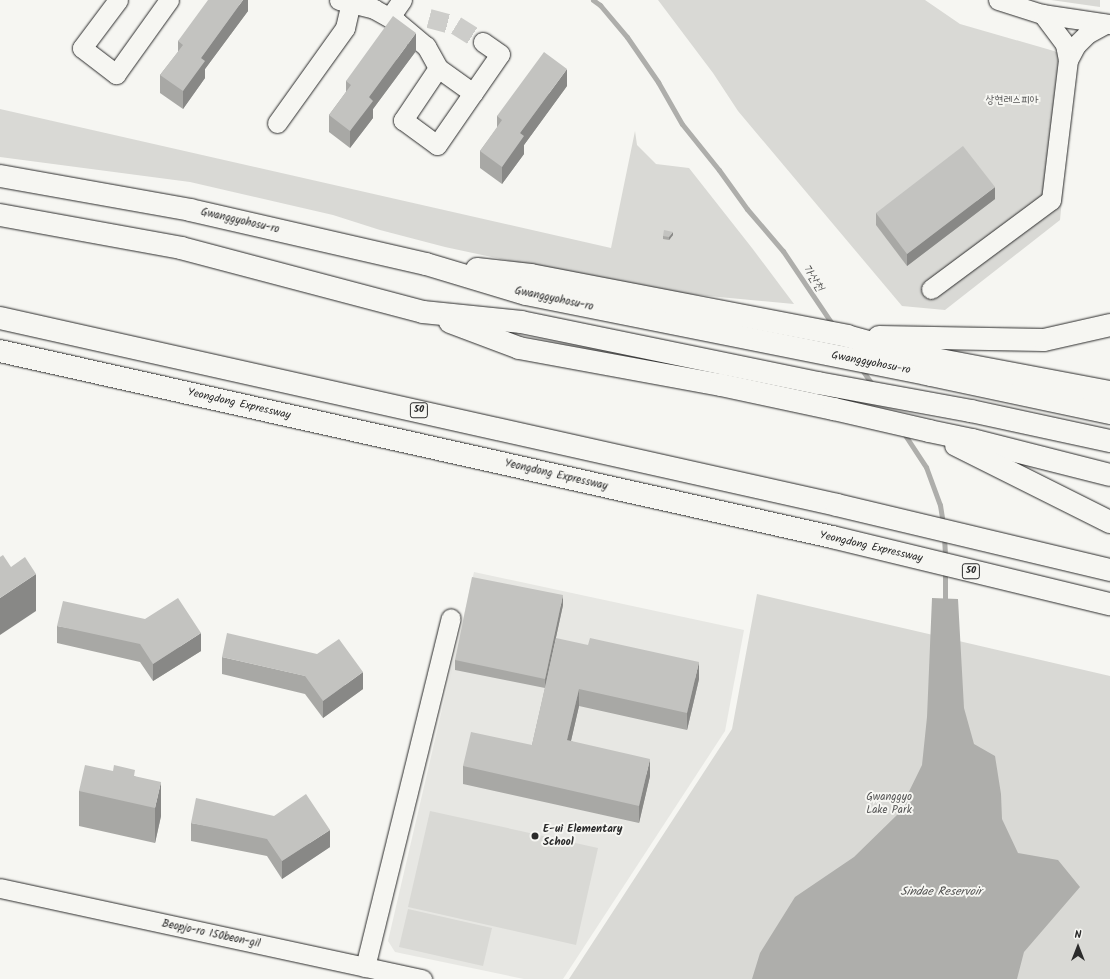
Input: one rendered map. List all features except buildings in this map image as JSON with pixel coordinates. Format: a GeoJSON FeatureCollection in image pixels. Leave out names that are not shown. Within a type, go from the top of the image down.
{"type":"FeatureCollection","features":[{"type":"Feature","properties":{"kind":"highway","name":"Gwanggyohosu-ro"},"geometry":{"type":"LineString","coordinates":[[0,176],[190,210],[426,264],[526,294],[1110,413]]}},
{"type":"Feature","properties":{"kind":"highway"},"geometry":{"type":"LineString","coordinates":[[0,215],[181,248],[423,312],[519,348],[720,385],[834,409],[929,431],[973,447],[1110,475]]}},
{"type":"Feature","properties":{"kind":"highway"},"geometry":{"type":"LineString","coordinates":[[426,264],[531,275],[774,323],[916,346],[1110,392]]}},
{"type":"Feature","properties":{"kind":"highway"},"geometry":{"type":"LineString","coordinates":[[423,312],[521,322],[818,383],[971,411],[1110,441]]}},
{"type":"Feature","properties":{"kind":"highway","name":"50"},"geometry":{"type":"LineString","coordinates":[[0,318],[837,505],[1110,570]]}},
{"type":"Feature","properties":{"kind":"highway"},"geometry":{"type":"LineString","coordinates":[[916,346],[1044,340],[1110,325]]}},
{"type":"Feature","properties":{"kind":"highway","name":"Yeongdong Expressway"},"geometry":{"type":"LineString","coordinates":[[0,351],[832,538],[1110,604]]}},
{"type":"Feature","properties":{"kind":"highway"},"geometry":{"type":"LineString","coordinates":[[973,447],[1110,522]]}},
{"type":"Feature","properties":{"kind":"street"},"geometry":{"type":"LineString","coordinates":[[118,0],[82,48],[116,74],[169,0]]}},
{"type":"Feature","properties":{"kind":"street"},"geometry":{"type":"LineString","coordinates":[[390,17],[402,0]]}},
{"type":"Feature","properties":{"kind":"street"},"geometry":{"type":"LineString","coordinates":[[998,0],[1042,14],[1108,24]]}},
{"type":"Feature","properties":{"kind":"street"},"geometry":{"type":"LineString","coordinates":[[277,123],[345,28],[345,1],[374,9],[390,17],[426,46],[438,68],[473,93]]}},
{"type":"Feature","properties":{"kind":"street"},"geometry":{"type":"LineString","coordinates":[[931,289],[1051,200],[1068,60],[1065,44],[1042,14]]}},
{"type":"Feature","properties":{"kind":"street"},"geometry":{"type":"LineString","coordinates":[[1068,60],[1076,45],[1087,34],[1108,24]]}},
{"type":"Feature","properties":{"kind":"street"},"geometry":{"type":"LineString","coordinates":[[438,68],[403,120],[437,144],[500,54],[483,42]]}},
{"type":"Feature","properties":{"kind":"street"},"geometry":{"type":"LineString","coordinates":[[365,967],[451,618]]}},
{"type":"Feature","properties":{"kind":"street","name":"Beopjo-ro 150beon-gil"},"geometry":{"type":"LineString","coordinates":[[0,888],[422,979]]}},
{"type":"Feature","properties":{"kind":"shaded area","name":"E-ui Elementary School"},"geometry":{"type":"Polygon","coordinates":[[[474,572],[744,630],[725,731],[563,979],[524,979],[395,952],[388,941],[474,572]]]}},
{"type":"Feature","properties":{"kind":"green space","name":"상현레스피아"},"geometry":{"type":"Polygon","coordinates":[[[658,0],[925,0],[960,24],[1054,51],[1075,62],[1060,220],[945,310],[902,306],[738,111],[713,73],[658,0]]]}},
{"type":"Feature","properties":{"kind":"green space"},"geometry":{"type":"Polygon","coordinates":[[[1051,0],[1100,0],[1100,7],[1051,0]]]}},
{"type":"Feature","properties":{"kind":"green space"},"geometry":{"type":"Polygon","coordinates":[[[0,109],[611,248],[635,131],[637,145],[656,164],[689,168],[794,304],[645,290],[445,247],[380,230],[333,215],[190,182],[0,157],[0,109]]]}},
{"type":"Feature","properties":{"kind":"green space","name":"Gwanggyo Lake Park"},"geometry":{"type":"Polygon","coordinates":[[[757,594],[1110,676],[1110,979],[569,979],[732,729],[757,594]]]}},
{"type":"Feature","properties":{"kind":"green space"},"geometry":{"type":"Polygon","coordinates":[[[430,811],[598,848],[576,945],[408,907],[430,811]]]}},
{"type":"Feature","properties":{"kind":"green space"},"geometry":{"type":"Polygon","coordinates":[[[408,909],[492,928],[483,966],[399,947],[408,909]]]}},
{"type":"Feature","properties":{"kind":"water","name":"Sindae Reservoir"},"geometry":{"type":"Polygon","coordinates":[[[932,598],[958,599],[964,708],[974,744],[995,756],[1001,794],[1002,819],[1018,853],[1058,860],[1080,887],[1024,952],[1017,979],[752,979],[760,953],[795,897],[854,857],[898,814],[922,765],[927,717],[932,598]]]}},
{"type":"Feature","properties":{"kind":"waterway","name":"가산천"},"geometry":{"type":"LineString","coordinates":[[593,0],[600,5],[627,37],[658,82],[682,124],[719,170],[747,209],[783,251],[835,328]]}},
{"type":"Feature","properties":{"kind":"waterway","name":"가산천"},"geometry":{"type":"LineString","coordinates":[[861,368],[873,386]]}},
{"type":"Feature","properties":{"kind":"waterway","name":"가산천"},"geometry":{"type":"LineString","coordinates":[[903,432],[926,467],[940,505],[943,524]]}},
{"type":"Feature","properties":{"kind":"waterway","name":"가산천"},"geometry":{"type":"LineString","coordinates":[[944,536],[945,558]]}},
{"type":"Feature","properties":{"kind":"waterway","name":"가산천"},"geometry":{"type":"LineString","coordinates":[[945,570],[945,598]]}},
{"type":"Feature","properties":{"kind":"tunnel"},"geometry":{"type":"LineString","coordinates":[[429,18],[456,25],[483,42]]}},
{"type":"Feature","properties":{"kind":"place","name":"E-ui Elementary School"},"geometry":{"type":"Point","coordinates":[535,836]}}]}
